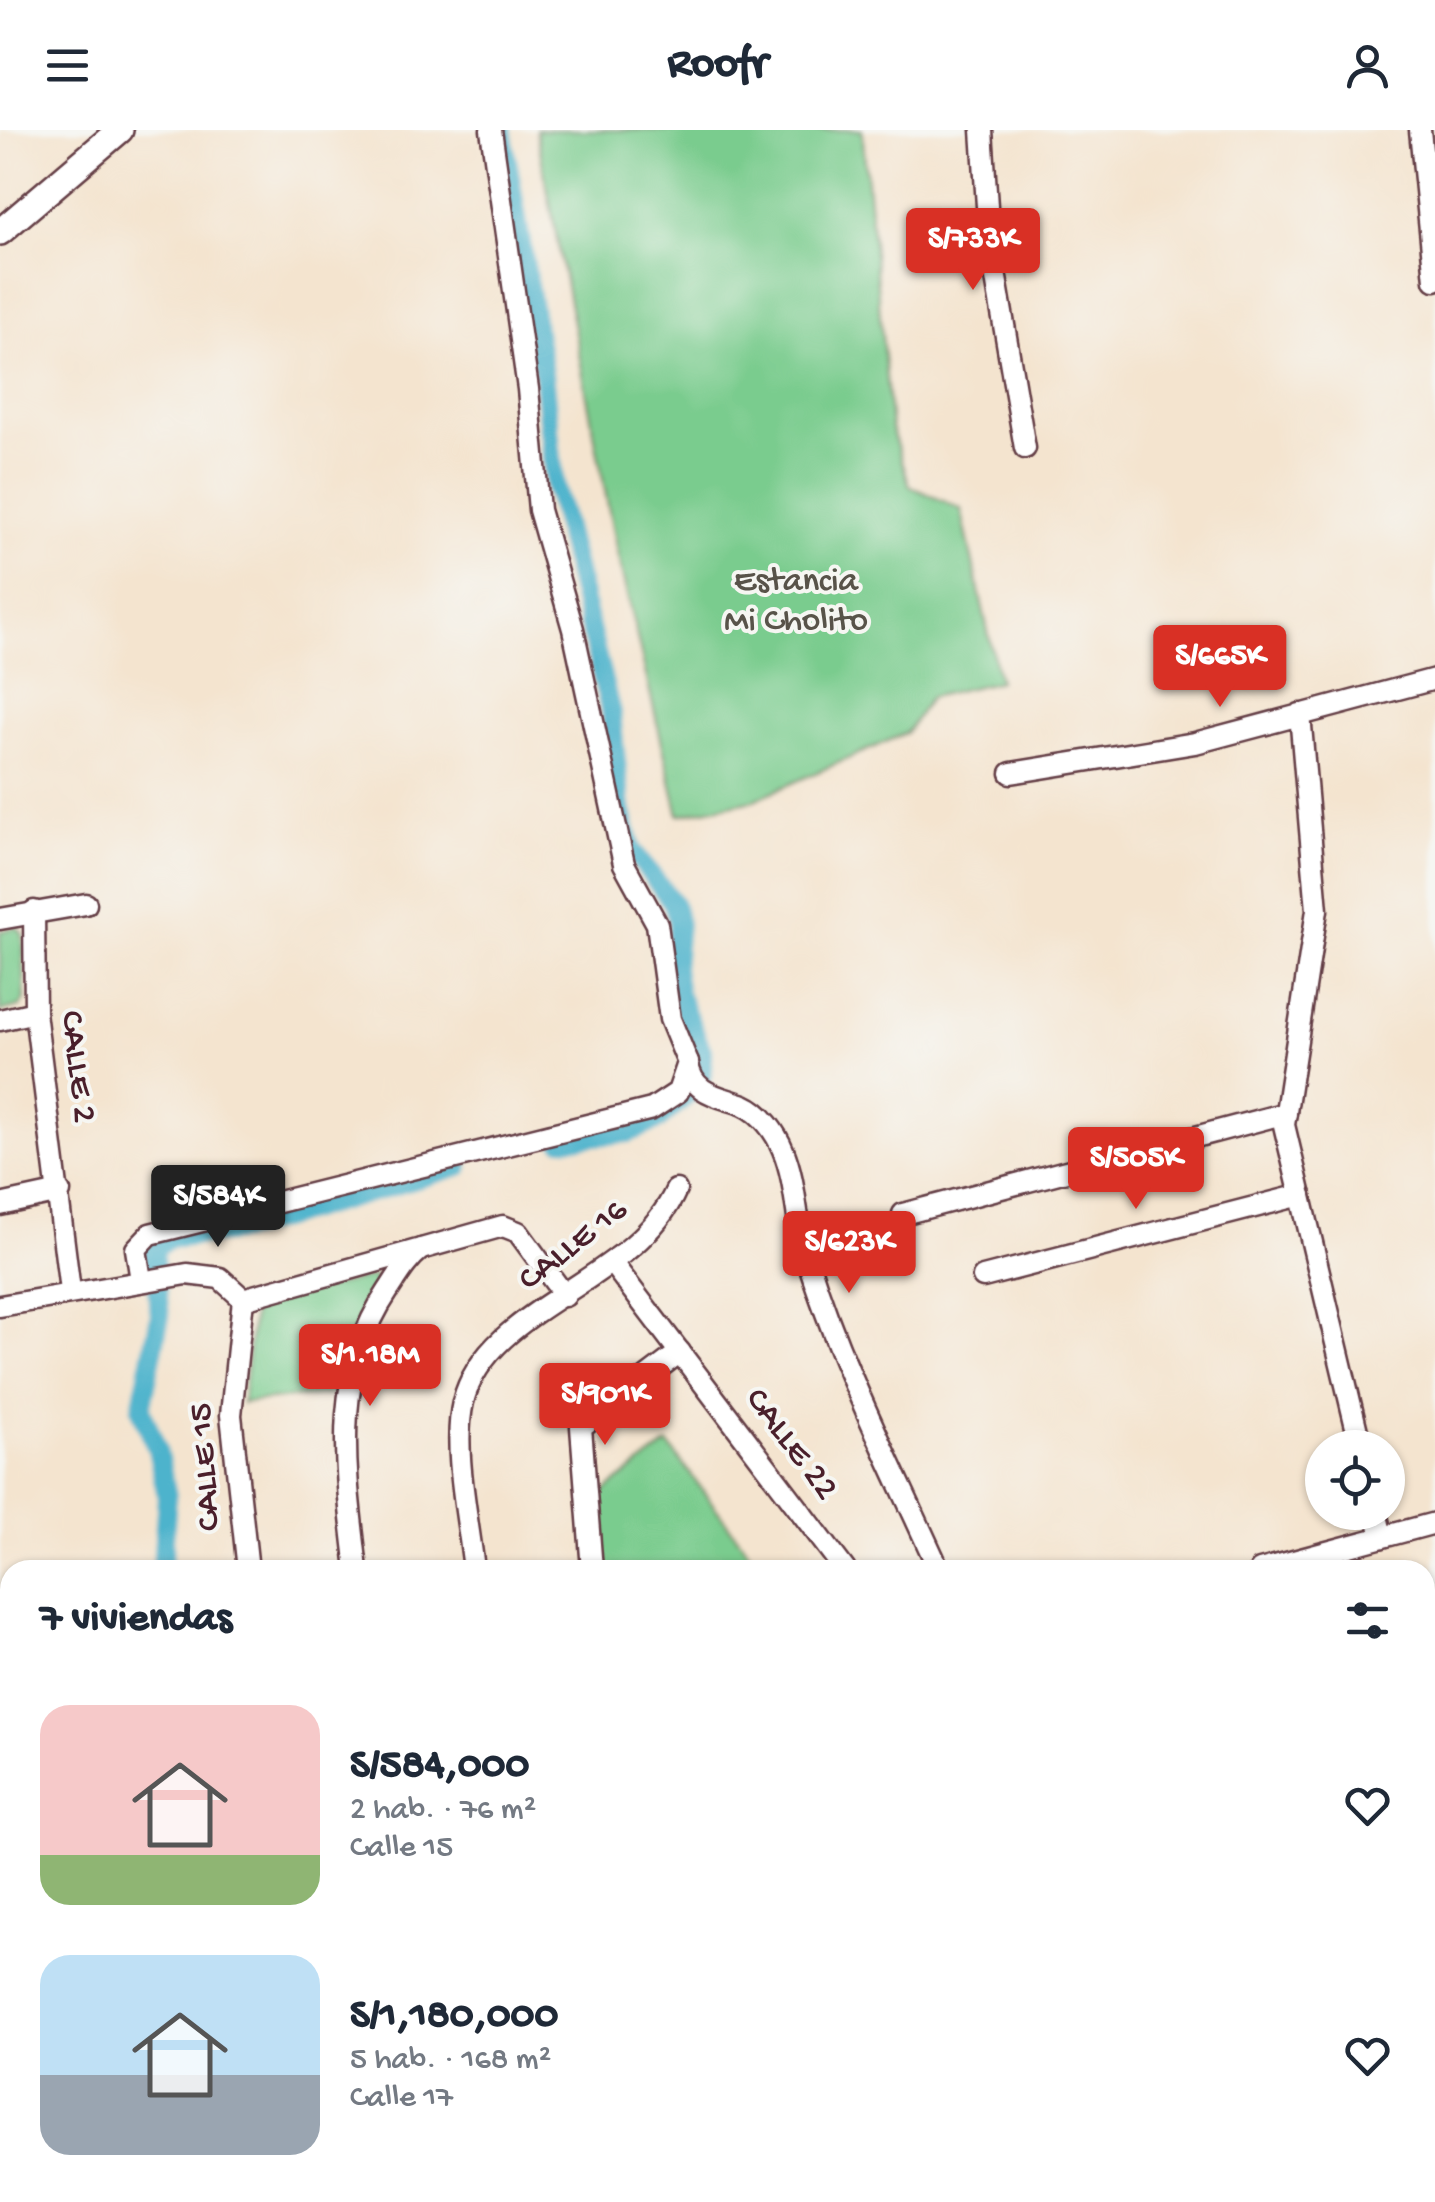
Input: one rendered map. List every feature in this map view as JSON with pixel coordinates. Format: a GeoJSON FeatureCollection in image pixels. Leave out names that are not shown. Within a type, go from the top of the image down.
{"type":"FeatureCollection","features":[{"type":"Feature","properties":{"kind":"main road"},"geometry":{"type":"LineString","coordinates":[[0,232],[120,130]]}},
{"type":"Feature","properties":{"kind":"street"},"geometry":{"type":"LineString","coordinates":[[492,130],[528,390],[539,510],[573,630],[624,864],[657,924],[670,1019],[693,1076],[712,1096],[744,1106],[776,1136],[791,1171],[805,1253],[879,1438],[934,1560]]}},
{"type":"Feature","properties":{"kind":"street"},"geometry":{"type":"LineString","coordinates":[[982,130],[989,237],[1025,448]]}},
{"type":"Feature","properties":{"kind":"street"},"geometry":{"type":"LineString","coordinates":[[1420,130],[1435,280]]}},
{"type":"Feature","properties":{"kind":"street"},"geometry":{"type":"LineString","coordinates":[[1011,773],[1195,743],[1435,679]]}},
{"type":"Feature","properties":{"kind":"street"},"geometry":{"type":"LineString","coordinates":[[1300,714],[1317,910],[1284,1125],[1357,1430]]}},
{"type":"Feature","properties":{"kind":"street"},"geometry":{"type":"LineString","coordinates":[[0,919],[86,904]]}},
{"type":"Feature","properties":{"kind":"street","name":"CALLE 2"},"geometry":{"type":"LineString","coordinates":[[34,911],[35,1012],[70,1290]]}},
{"type":"Feature","properties":{"kind":"street"},"geometry":{"type":"LineString","coordinates":[[0,1020],[35,1012]]}},
{"type":"Feature","properties":{"kind":"street"},"geometry":{"type":"LineString","coordinates":[[148,1279],[136,1249],[150,1234],[652,1109],[678,1092],[693,1076]]}},
{"type":"Feature","properties":{"kind":"street"},"geometry":{"type":"LineString","coordinates":[[902,1214],[1286,1112]]}},
{"type":"Feature","properties":{"kind":"street","name":"CALLE 16"},"geometry":{"type":"LineString","coordinates":[[473,1560],[460,1435],[467,1391],[486,1358],[504,1339],[612,1264],[657,1222],[676,1190]]}},
{"type":"Feature","properties":{"kind":"street"},"geometry":{"type":"LineString","coordinates":[[0,1205],[60,1192]]}},
{"type":"Feature","properties":{"kind":"street"},"geometry":{"type":"LineString","coordinates":[[983,1277],[1301,1195]]}},
{"type":"Feature","properties":{"kind":"street"},"geometry":{"type":"LineString","coordinates":[[0,1306],[70,1290],[212,1275],[234,1286],[243,1299],[509,1227],[524,1240],[565,1296]]}},
{"type":"Feature","properties":{"kind":"street"},"geometry":{"type":"LineString","coordinates":[[356,1560],[343,1448],[348,1386],[378,1306],[400,1270],[422,1248]]}},
{"type":"Feature","properties":{"kind":"street","name":"CALLE 22"},"geometry":{"type":"LineString","coordinates":[[612,1264],[837,1560]]}},
{"type":"Feature","properties":{"kind":"street","name":"CALLE 15"},"geometry":{"type":"LineString","coordinates":[[243,1299],[231,1415],[247,1560]]}},
{"type":"Feature","properties":{"kind":"street"},"geometry":{"type":"LineString","coordinates":[[591,1560],[581,1427],[680,1352]]}},
{"type":"Feature","properties":{"kind":"street"},"geometry":{"type":"LineString","coordinates":[[1297,1560],[1435,1523]]}},
{"type":"Feature","properties":{"kind":"street"},"geometry":{"type":"LineString","coordinates":[[1380,1530],[1382,1537]]}},
{"type":"Feature","properties":{"kind":"green space","name":"Estancia Mi Cholito"},"geometry":{"type":"Polygon","coordinates":[[[536,130],[862,130],[891,428],[910,486],[961,509],[999,681],[930,697],[906,733],[754,800],[679,815],[617,553],[536,130]]]}},
{"type":"Feature","properties":{"kind":"green space"},"geometry":{"type":"Polygon","coordinates":[[[17,927],[23,934],[25,1000],[20,1007],[0,1012],[0,931],[17,927]]]}},
{"type":"Feature","properties":{"kind":"green space"},"geometry":{"type":"Polygon","coordinates":[[[374,1276],[379,1292],[351,1346],[337,1393],[242,1403],[254,1305],[374,1276]]]}},
{"type":"Feature","properties":{"kind":"green space"},"geometry":{"type":"Polygon","coordinates":[[[668,1444],[755,1560],[602,1560],[596,1498],[668,1444]]]}},
{"type":"Feature","properties":{"kind":"waterway"},"geometry":{"type":"LineString","coordinates":[[502,130],[543,372],[555,487],[611,713],[621,809],[632,850],[673,903],[678,923],[674,968],[678,994],[702,1051],[703,1075],[658,1120],[628,1133],[561,1139]]}},
{"type":"Feature","properties":{"kind":"waterway"},"geometry":{"type":"LineString","coordinates":[[163,1560],[167,1496],[157,1449],[141,1409],[160,1316],[153,1250],[168,1239],[240,1231],[460,1166]]}}]}
